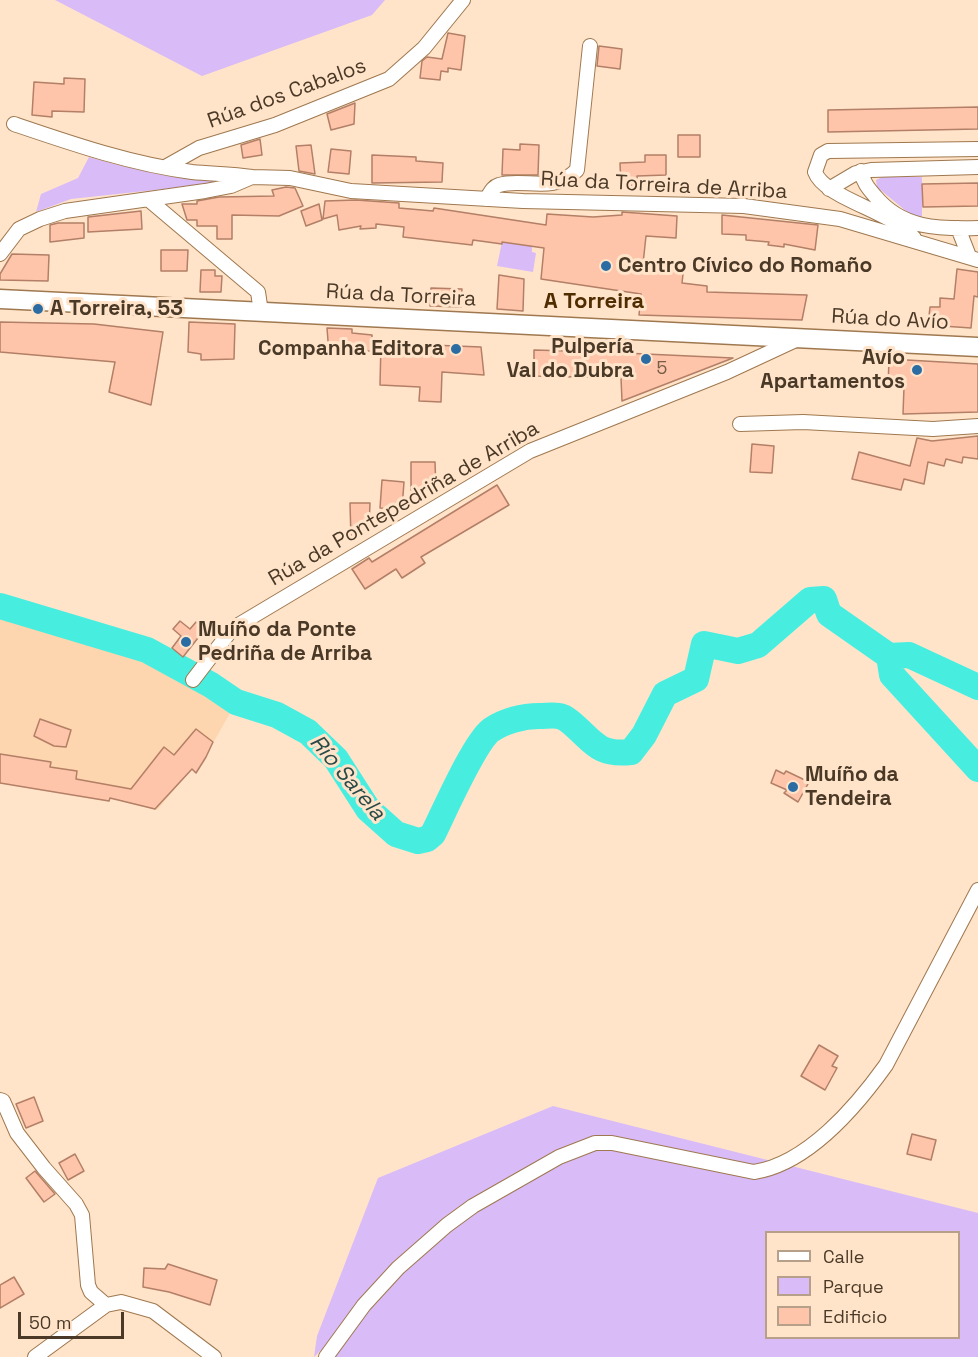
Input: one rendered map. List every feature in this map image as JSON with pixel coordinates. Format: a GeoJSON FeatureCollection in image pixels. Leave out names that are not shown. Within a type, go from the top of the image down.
{"type":"FeatureCollection","features":[{"type":"Feature","properties":{"kind":"main road","name":"Rúa da Torreira"},"geometry":{"type":"LineString","coordinates":[[0,299],[800,338]]}},
{"type":"Feature","properties":{"kind":"main road","name":"Rúa do Avío"},"geometry":{"type":"LineString","coordinates":[[800,338],[978,347]]}},
{"type":"Feature","properties":{"kind":"street","name":"Rúa dos Cabalos"},"geometry":{"type":"LineString","coordinates":[[167,166],[199,148],[275,125],[389,79],[424,48],[463,0]]}},
{"type":"Feature","properties":{"kind":"street","name":"Rúa da Torreira de Arriba"},"geometry":{"type":"LineString","coordinates":[[486,199],[492,189],[501,184],[541,185],[567,177],[577,170],[590,46]]}},
{"type":"Feature","properties":{"kind":"street"},"geometry":{"type":"LineString","coordinates":[[14,124],[101,153],[192,172],[228,173],[252,177]]}},
{"type":"Feature","properties":{"kind":"street"},"geometry":{"type":"LineString","coordinates":[[936,228],[922,242],[897,224],[829,189],[819,180],[815,168],[820,155],[828,151],[978,149]]}},
{"type":"Feature","properties":{"kind":"street"},"geometry":{"type":"LineString","coordinates":[[829,189],[861,171],[978,167]]}},
{"type":"Feature","properties":{"kind":"street"},"geometry":{"type":"LineString","coordinates":[[861,171],[865,184],[897,217],[915,225],[936,228],[978,228]]}},
{"type":"Feature","properties":{"kind":"street","name":"Rúa da Torreira de Arriba"},"geometry":{"type":"LineString","coordinates":[[0,254],[19,229],[65,211],[231,186],[252,177],[290,178],[351,191],[486,199],[744,206],[840,219],[974,258]]}},
{"type":"Feature","properties":{"kind":"street"},"geometry":{"type":"LineString","coordinates":[[148,200],[258,292],[261,312]]}},
{"type":"Feature","properties":{"kind":"street"},"geometry":{"type":"LineString","coordinates":[[958,228],[974,258]]}},
{"type":"Feature","properties":{"kind":"street","name":"Rúa da Pontepedriña de Arriba"},"geometry":{"type":"LineString","coordinates":[[193,680],[209,656],[229,633],[530,451],[727,372],[800,338]]}},
{"type":"Feature","properties":{"kind":"street"},"geometry":{"type":"LineString","coordinates":[[740,424],[803,422],[933,429],[978,426]]}},
{"type":"Feature","properties":{"kind":"street"},"geometry":{"type":"LineString","coordinates":[[326,1357],[364,1305],[398,1268],[439,1232],[473,1206],[559,1157],[603,1142],[754,1172],[787,1162],[849,1111],[886,1065],[978,890]]}},
{"type":"Feature","properties":{"kind":"street"},"geometry":{"type":"LineString","coordinates":[[0,1100],[3,1101],[17,1132],[44,1168],[76,1203],[82,1215],[88,1285],[91,1292],[106,1305]]}},
{"type":"Feature","properties":{"kind":"street"},"geometry":{"type":"LineString","coordinates":[[35,1357],[106,1305],[121,1302],[153,1311],[214,1357]]}},
{"type":"Feature","properties":{"kind":"shaded area"},"geometry":{"type":"Polygon","coordinates":[[[0,613],[138,652],[206,687],[234,706],[196,773],[192,769],[157,810],[110,798],[109,801],[0,783],[0,613]]]}},
{"type":"Feature","properties":{"kind":"green space"},"geometry":{"type":"Polygon","coordinates":[[[55,0],[385,0],[372,15],[202,76],[55,0]]]}},
{"type":"Feature","properties":{"kind":"green space"},"geometry":{"type":"Polygon","coordinates":[[[89,157],[154,173],[187,179],[220,181],[220,183],[71,199],[36,212],[41,194],[78,178],[89,157]]]}},
{"type":"Feature","properties":{"kind":"green space"},"geometry":{"type":"Polygon","coordinates":[[[882,177],[922,177],[922,219],[912,216],[877,187],[876,180],[882,177]]]}},
{"type":"Feature","properties":{"kind":"green space"},"geometry":{"type":"Polygon","coordinates":[[[502,242],[532,246],[532,252],[536,253],[533,272],[497,266],[502,242]]]}},
{"type":"Feature","properties":{"kind":"green space"},"geometry":{"type":"Polygon","coordinates":[[[553,1106],[978,1213],[978,1357],[318,1357],[321,1350],[314,1357],[317,1336],[378,1178],[553,1106]]]}},
{"type":"Feature","properties":{"kind":"building"},"geometry":{"type":"Polygon","coordinates":[[[448,33],[465,36],[461,70],[448,68],[448,72],[441,71],[440,80],[420,78],[422,61],[427,57],[442,59],[448,33]]]}},
{"type":"Feature","properties":{"kind":"building"},"geometry":{"type":"Polygon","coordinates":[[[599,46],[622,49],[620,69],[597,66],[599,46]]]}},
{"type":"Feature","properties":{"kind":"building"},"geometry":{"type":"Polygon","coordinates":[[[64,78],[85,79],[84,112],[52,111],[52,117],[32,115],[34,82],[64,84],[64,78]]]}},
{"type":"Feature","properties":{"kind":"building"},"geometry":{"type":"Polygon","coordinates":[[[355,103],[354,124],[331,130],[327,114],[355,103]]]}},
{"type":"Feature","properties":{"kind":"building"},"geometry":{"type":"Polygon","coordinates":[[[978,107],[978,129],[828,132],[828,110],[978,107]]]}},
{"type":"Feature","properties":{"kind":"building"},"geometry":{"type":"Polygon","coordinates":[[[678,135],[700,135],[700,157],[678,157],[678,135]]]}},
{"type":"Feature","properties":{"kind":"building"},"geometry":{"type":"Polygon","coordinates":[[[260,139],[262,155],[243,158],[241,145],[260,139]]]}},
{"type":"Feature","properties":{"kind":"building"},"geometry":{"type":"Polygon","coordinates":[[[520,144],[539,145],[538,175],[502,175],[503,149],[520,150],[520,144]]]}},
{"type":"Feature","properties":{"kind":"building"},"geometry":{"type":"Polygon","coordinates":[[[311,145],[315,174],[299,171],[296,146],[311,145]]]}},
{"type":"Feature","properties":{"kind":"building"},"geometry":{"type":"Polygon","coordinates":[[[331,149],[351,151],[349,174],[328,172],[331,149]]]}},
{"type":"Feature","properties":{"kind":"building"},"geometry":{"type":"Polygon","coordinates":[[[372,155],[416,157],[416,161],[443,163],[442,182],[372,183],[372,155]]]}},
{"type":"Feature","properties":{"kind":"building"},"geometry":{"type":"Polygon","coordinates":[[[645,155],[666,155],[666,175],[637,176],[638,185],[621,186],[620,163],[645,162],[645,155]]]}},
{"type":"Feature","properties":{"kind":"building"},"geometry":{"type":"Polygon","coordinates":[[[978,183],[978,206],[923,207],[922,184],[978,183]]]}},
{"type":"Feature","properties":{"kind":"building"},"geometry":{"type":"Polygon","coordinates":[[[295,188],[303,206],[279,216],[232,215],[232,239],[217,239],[217,226],[197,226],[197,220],[187,220],[182,204],[197,204],[197,201],[219,197],[274,196],[272,190],[295,188]]]}},
{"type":"Feature","properties":{"kind":"building"},"geometry":{"type":"Polygon","coordinates":[[[356,200],[399,203],[399,208],[433,211],[434,208],[546,225],[547,214],[593,217],[622,215],[622,212],[677,216],[676,238],[646,236],[643,264],[684,265],[682,283],[707,286],[707,292],[807,295],[802,320],[639,315],[641,294],[541,279],[544,248],[502,242],[502,244],[473,240],[472,245],[403,237],[404,227],[376,224],[376,228],[360,229],[361,226],[339,230],[337,215],[323,219],[325,201],[356,200]]]}},
{"type":"Feature","properties":{"kind":"building"},"geometry":{"type":"Polygon","coordinates":[[[319,204],[322,220],[306,226],[301,211],[319,204]]]}},
{"type":"Feature","properties":{"kind":"building"},"geometry":{"type":"Polygon","coordinates":[[[141,211],[142,229],[88,232],[88,217],[141,211]]]}},
{"type":"Feature","properties":{"kind":"building"},"geometry":{"type":"Polygon","coordinates":[[[722,215],[818,225],[815,250],[784,244],[784,247],[768,245],[769,242],[746,240],[746,235],[722,234],[722,215]]]}},
{"type":"Feature","properties":{"kind":"building"},"geometry":{"type":"Polygon","coordinates":[[[84,223],[84,238],[50,242],[50,225],[84,223]]]}},
{"type":"Feature","properties":{"kind":"building"},"geometry":{"type":"Polygon","coordinates":[[[161,250],[188,250],[187,271],[161,271],[161,250]]]}},
{"type":"Feature","properties":{"kind":"building"},"geometry":{"type":"Polygon","coordinates":[[[12,254],[49,255],[48,281],[0,280],[0,274],[12,254]]]}},
{"type":"Feature","properties":{"kind":"building"},"geometry":{"type":"Polygon","coordinates":[[[957,269],[978,272],[978,297],[974,296],[971,328],[928,325],[930,307],[940,307],[940,298],[954,299],[957,269]]]}},
{"type":"Feature","properties":{"kind":"building"},"geometry":{"type":"Polygon","coordinates":[[[201,270],[215,270],[215,276],[222,276],[221,292],[200,292],[201,270]]]}},
{"type":"Feature","properties":{"kind":"building"},"geometry":{"type":"Polygon","coordinates":[[[499,275],[524,279],[523,311],[497,309],[499,275]]]}},
{"type":"Feature","properties":{"kind":"building"},"geometry":{"type":"Polygon","coordinates":[[[431,288],[462,289],[461,307],[430,306],[431,288]]]}},
{"type":"Feature","properties":{"kind":"building"},"geometry":{"type":"Polygon","coordinates":[[[0,322],[94,324],[163,332],[151,405],[109,392],[115,362],[0,352],[0,322]]]}},
{"type":"Feature","properties":{"kind":"building"},"geometry":{"type":"Polygon","coordinates":[[[189,322],[235,324],[234,359],[201,360],[201,354],[188,352],[189,322]]]}},
{"type":"Feature","properties":{"kind":"building"},"geometry":{"type":"Polygon","coordinates":[[[327,328],[352,329],[352,333],[372,335],[372,351],[351,351],[352,355],[329,354],[327,328]]]}},
{"type":"Feature","properties":{"kind":"building"},"geometry":{"type":"Polygon","coordinates":[[[381,343],[481,347],[484,375],[442,372],[441,402],[419,401],[420,387],[380,385],[381,343]]]}},
{"type":"Feature","properties":{"kind":"building"},"geometry":{"type":"Polygon","coordinates":[[[534,350],[733,358],[622,401],[621,378],[534,376],[534,350]]]}},
{"type":"Feature","properties":{"kind":"building"},"geometry":{"type":"Polygon","coordinates":[[[889,359],[978,364],[978,412],[903,414],[904,387],[888,387],[889,359]]]}},
{"type":"Feature","properties":{"kind":"building"},"geometry":{"type":"Polygon","coordinates":[[[978,436],[978,459],[963,457],[962,463],[946,459],[944,466],[928,462],[924,484],[904,479],[901,490],[852,479],[859,452],[910,466],[917,438],[932,441],[978,436]]]}},
{"type":"Feature","properties":{"kind":"building"},"geometry":{"type":"Polygon","coordinates":[[[752,444],[774,446],[772,473],[750,472],[752,444]]]}},
{"type":"Feature","properties":{"kind":"building"},"geometry":{"type":"Polygon","coordinates":[[[411,462],[435,462],[436,490],[411,490],[411,462]]]}},
{"type":"Feature","properties":{"kind":"building"},"geometry":{"type":"Polygon","coordinates":[[[382,480],[404,482],[402,509],[380,508],[382,480]]]}},
{"type":"Feature","properties":{"kind":"building"},"geometry":{"type":"Polygon","coordinates":[[[497,485],[509,505],[421,557],[425,563],[402,578],[396,569],[365,589],[352,569],[369,558],[372,562],[497,485]]]}},
{"type":"Feature","properties":{"kind":"building"},"geometry":{"type":"Polygon","coordinates":[[[350,503],[370,503],[369,527],[351,539],[350,503]]]}},
{"type":"Feature","properties":{"kind":"building","name":"Muíño da Ponte Pedriña de Arriba"},"geometry":{"type":"Polygon","coordinates":[[[180,621],[190,629],[196,622],[205,629],[183,657],[172,648],[181,636],[173,629],[180,621]]]}},
{"type":"Feature","properties":{"kind":"building"},"geometry":{"type":"Polygon","coordinates":[[[40,719],[71,730],[66,747],[54,746],[34,736],[40,719]]]}},
{"type":"Feature","properties":{"kind":"building"},"geometry":{"type":"Polygon","coordinates":[[[196,729],[213,742],[206,757],[196,773],[192,769],[155,809],[110,798],[109,801],[0,783],[0,754],[51,762],[50,767],[77,771],[76,779],[131,789],[164,747],[174,755],[196,729]]]}},
{"type":"Feature","properties":{"kind":"building","name":"Muíño da Tendeira"},"geometry":{"type":"Polygon","coordinates":[[[776,770],[784,774],[786,771],[809,782],[798,802],[784,793],[787,790],[771,783],[776,770]]]}},
{"type":"Feature","properties":{"kind":"building"},"geometry":{"type":"Polygon","coordinates":[[[819,1045],[838,1056],[832,1066],[837,1068],[825,1090],[801,1076],[819,1045]]]}},
{"type":"Feature","properties":{"kind":"building"},"geometry":{"type":"Polygon","coordinates":[[[34,1097],[43,1121],[26,1128],[16,1104],[34,1097]]]}},
{"type":"Feature","properties":{"kind":"building"},"geometry":{"type":"Polygon","coordinates":[[[912,1134],[936,1140],[931,1160],[907,1154],[912,1134]]]}},
{"type":"Feature","properties":{"kind":"building"},"geometry":{"type":"Polygon","coordinates":[[[75,1154],[84,1171],[68,1180],[59,1163],[75,1154]]]}},
{"type":"Feature","properties":{"kind":"building"},"geometry":{"type":"Polygon","coordinates":[[[35,1171],[55,1194],[44,1202],[26,1178],[35,1171]]]}},
{"type":"Feature","properties":{"kind":"building"},"geometry":{"type":"Polygon","coordinates":[[[168,1264],[217,1280],[210,1305],[169,1292],[143,1287],[144,1268],[165,1269],[168,1264]]]}},
{"type":"Feature","properties":{"kind":"building"},"geometry":{"type":"Polygon","coordinates":[[[14,1277],[24,1294],[0,1308],[0,1285],[14,1277]]]}},
{"type":"Feature","properties":{"kind":"waterway","name":"Río Sarela"},"geometry":{"type":"LineString","coordinates":[[0,606],[147,650],[211,685],[236,702],[277,715],[308,732],[336,759],[368,809],[396,834],[418,841],[427,839],[433,834],[476,749],[491,730],[527,717],[558,716],[566,718],[602,749],[619,753],[631,752],[644,735],[665,694],[696,679],[704,644],[738,651],[758,645],[810,600],[824,599],[829,614],[889,656],[909,655],[978,687]]}},
{"type":"Feature","properties":{"kind":"waterway","name":"Río Sarela"},"geometry":{"type":"LineString","coordinates":[[889,656],[892,675],[978,769]]}},
{"type":"Feature","properties":{"kind":"place","name":"Centro Cívico do Romaño"},"geometry":{"type":"Point","coordinates":[606,266]}},
{"type":"Feature","properties":{"kind":"place","name":"A Torreira, 53"},"geometry":{"type":"Point","coordinates":[38,309]}},
{"type":"Feature","properties":{"kind":"place","name":"Companha Editora"},"geometry":{"type":"Point","coordinates":[456,349]}},
{"type":"Feature","properties":{"kind":"place","name":"Pulpería Val do Dubra"},"geometry":{"type":"Point","coordinates":[646,359]}},
{"type":"Feature","properties":{"kind":"place","name":"Avío Apartamentos"},"geometry":{"type":"Point","coordinates":[917,370]}},
{"type":"Feature","properties":{"kind":"place","name":"Muíño da Ponte Pedriña de Arriba"},"geometry":{"type":"Point","coordinates":[186,642]}},
{"type":"Feature","properties":{"kind":"place","name":"Muíño da Tendeira"},"geometry":{"type":"Point","coordinates":[793,787]}},
{"type":"Feature","properties":{"kind":"district","name":"A Torreira"},"geometry":{"type":"Point","coordinates":[594,302]}}]}
